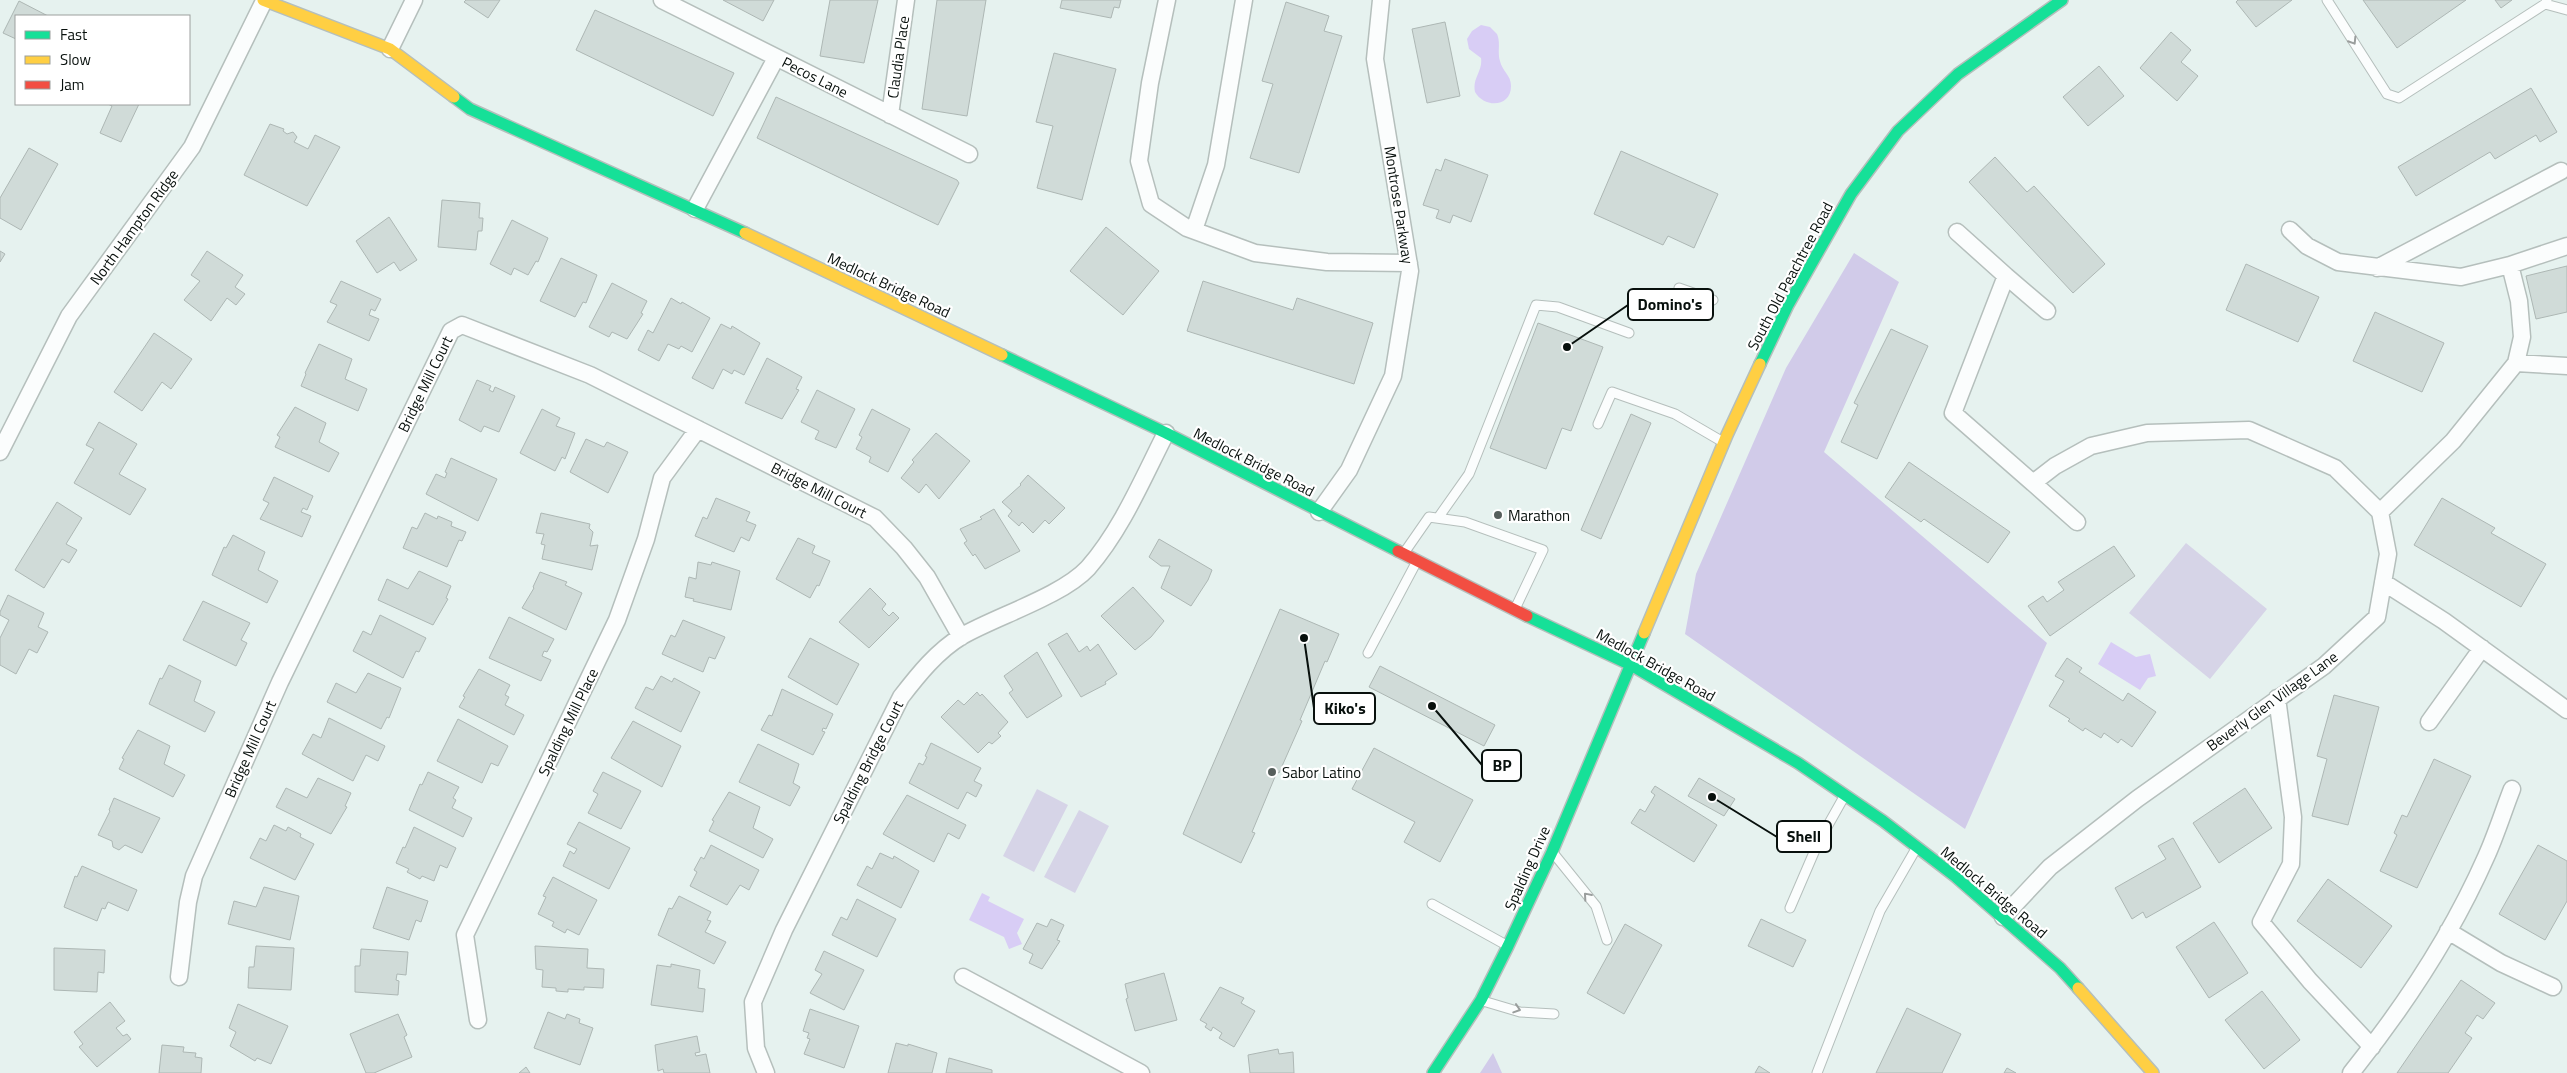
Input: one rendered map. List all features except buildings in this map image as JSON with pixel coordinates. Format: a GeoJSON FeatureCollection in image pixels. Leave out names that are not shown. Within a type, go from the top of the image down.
{"type":"FeatureCollection","features":[{"type":"Feature","properties":{"kind":"main road","name":"Medlock Bridge Road"},"geometry":{"type":"LineString","coordinates":[[263,0],[390,49],[470,109],[695,209],[1166,433],[1515,610],[1631,665],[1798,763],[1917,846],[2003,917],[2060,968],[2146,1070]]}},
{"type":"Feature","properties":{"kind":"main road","name":"South Old Peachtree Road"},"geometry":{"type":"LineString","coordinates":[[1631,665],[1724,442],[1788,305],[1852,194],[1898,131],[1958,74],[2062,0]]}},
{"type":"Feature","properties":{"kind":"main road","name":"Spalding Drive"},"geometry":{"type":"LineString","coordinates":[[1433,1073],[1481,1000],[1508,946],[1552,852],[1631,665]]}},
{"type":"Feature","properties":{"kind":"street","name":"North Hampton Ridge"},"geometry":{"type":"LineString","coordinates":[[0,452],[69,316],[192,148],[263,0]]}},
{"type":"Feature","properties":{"kind":"street"},"geometry":{"type":"LineString","coordinates":[[390,49],[414,0]]}},
{"type":"Feature","properties":{"kind":"street","name":"Pecos Lane"},"geometry":{"type":"LineString","coordinates":[[662,0],[683,5],[776,58],[969,154]]}},
{"type":"Feature","properties":{"kind":"street","name":"Claudia Place"},"geometry":{"type":"LineString","coordinates":[[890,114],[906,0]]}},
{"type":"Feature","properties":{"kind":"street"},"geometry":{"type":"LineString","coordinates":[[1167,0],[1150,83],[1139,161],[1151,204],[1194,230],[1255,253],[1327,262],[1409,263]]}},
{"type":"Feature","properties":{"kind":"street"},"geometry":{"type":"LineString","coordinates":[[1194,230],[1216,164],[1244,0]]}},
{"type":"Feature","properties":{"kind":"street","name":"Montrose Parkway"},"geometry":{"type":"LineString","coordinates":[[1319,512],[1349,470],[1393,376],[1410,271],[1375,59],[1381,0]]}},
{"type":"Feature","properties":{"kind":"street"},"geometry":{"type":"LineString","coordinates":[[695,209],[776,58]]}},
{"type":"Feature","properties":{"kind":"street"},"geometry":{"type":"LineString","coordinates":[[2377,268],[2562,170]]}},
{"type":"Feature","properties":{"kind":"street"},"geometry":{"type":"LineString","coordinates":[[2290,230],[2307,246],[2338,262],[2461,277],[2510,265],[2567,246]]}},
{"type":"Feature","properties":{"kind":"street"},"geometry":{"type":"LineString","coordinates":[[1957,232],[2047,311]]}},
{"type":"Feature","properties":{"kind":"street"},"geometry":{"type":"LineString","coordinates":[[2033,483],[2055,466],[2091,446],[2147,433],[2249,430],[2335,468],[2380,512],[2453,441],[2516,362],[2522,337],[2519,301],[2510,265]]}},
{"type":"Feature","properties":{"kind":"street"},"geometry":{"type":"LineString","coordinates":[[2006,276],[1953,413],[2076,522]]}},
{"type":"Feature","properties":{"kind":"street","name":"Bridge Mill Court"},"geometry":{"type":"LineString","coordinates":[[179,977],[188,902],[194,876],[280,682],[451,331],[462,325],[590,375],[875,518],[904,548],[927,577],[961,637]]}},
{"type":"Feature","properties":{"kind":"street"},"geometry":{"type":"LineString","coordinates":[[2516,362],[2567,366]]}},
{"type":"Feature","properties":{"kind":"street","name":"Spalding Mill Place"},"geometry":{"type":"LineString","coordinates":[[478,1020],[465,935],[617,620],[646,539],[662,478],[698,429]]}},
{"type":"Feature","properties":{"kind":"street","name":"Spalding Bridge Court"},"geometry":{"type":"LineString","coordinates":[[766,1073],[756,1048],[754,1002],[784,930],[901,697],[925,667],[961,637],[1069,584],[1088,568],[1123,518],[1166,433]]}},
{"type":"Feature","properties":{"kind":"street","name":"Beverly Glen Village Lane"},"geometry":{"type":"LineString","coordinates":[[2003,917],[2050,867],[2137,799],[2324,666],[2377,616],[2388,554],[2380,512]]}},
{"type":"Feature","properties":{"kind":"street"},"geometry":{"type":"LineString","coordinates":[[2383,582],[2482,648],[2567,710]]}},
{"type":"Feature","properties":{"kind":"street"},"geometry":{"type":"LineString","coordinates":[[2429,722],[2482,648]]}},
{"type":"Feature","properties":{"kind":"street"},"geometry":{"type":"LineString","coordinates":[[2277,698],[2293,817],[2291,864],[2261,922],[2310,981],[2372,1047]]}},
{"type":"Feature","properties":{"kind":"street"},"geometry":{"type":"LineString","coordinates":[[2352,1073],[2424,972],[2448,931],[2486,858],[2512,790]]}},
{"type":"Feature","properties":{"kind":"street"},"geometry":{"type":"LineString","coordinates":[[2448,931],[2501,963],[2553,986]]}},
{"type":"Feature","properties":{"kind":"street"},"geometry":{"type":"LineString","coordinates":[[964,977],[1142,1073]]}},
{"type":"Feature","properties":{"kind":"lane"},"geometry":{"type":"LineString","coordinates":[[2327,0],[2387,94],[2399,98],[2546,2],[2567,10]]}},
{"type":"Feature","properties":{"kind":"lane"},"geometry":{"type":"LineString","coordinates":[[1679,288],[1713,300]]}},
{"type":"Feature","properties":{"kind":"lane"},"geometry":{"type":"LineString","coordinates":[[1438,518],[1469,474],[1536,305],[1558,307],[1629,333]]}},
{"type":"Feature","properties":{"kind":"lane"},"geometry":{"type":"LineString","coordinates":[[1598,424],[1612,392],[1675,414],[1724,442]]}},
{"type":"Feature","properties":{"kind":"lane"},"geometry":{"type":"LineString","coordinates":[[1404,553],[1428,517],[1465,522],[1543,550],[1515,610]]}},
{"type":"Feature","properties":{"kind":"lane"},"geometry":{"type":"LineString","coordinates":[[1368,653],[1417,560]]}},
{"type":"Feature","properties":{"kind":"lane"},"geometry":{"type":"LineString","coordinates":[[1790,908],[1818,843],[1845,795]]}},
{"type":"Feature","properties":{"kind":"lane"},"geometry":{"type":"LineString","coordinates":[[1817,1073],[1880,910],[1917,846]]}},
{"type":"Feature","properties":{"kind":"lane"},"geometry":{"type":"LineString","coordinates":[[1552,852],[1596,906],[1607,940]]}},
{"type":"Feature","properties":{"kind":"lane"},"geometry":{"type":"LineString","coordinates":[[1432,904],[1508,946]]}},
{"type":"Feature","properties":{"kind":"lane"},"geometry":{"type":"LineString","coordinates":[[1481,1000],[1520,1012],[1554,1014]]}},
{"type":"Feature","properties":{"kind":"shaded area"},"geometry":{"type":"Polygon","coordinates":[[[1481,25],[1490,27],[1497,34],[1500,61],[1511,82],[1510,93],[1502,102],[1490,103],[1484,101],[1475,92],[1474,87],[1481,58],[1469,49],[1467,39],[1472,31],[1481,25]]]}},
{"type":"Feature","properties":{"kind":"shaded area"},"geometry":{"type":"Polygon","coordinates":[[[1854,253],[1899,282],[1824,452],[2047,643],[1965,829],[1685,634],[1696,574],[1786,368],[1854,253]]]}},
{"type":"Feature","properties":{"kind":"shaded area"},"geometry":{"type":"Polygon","coordinates":[[[2186,543],[2267,609],[2210,679],[2129,613],[2186,543]]]}},
{"type":"Feature","properties":{"kind":"shaded area"},"geometry":{"type":"Polygon","coordinates":[[[2111,642],[2136,657],[2150,654],[2156,676],[2148,678],[2140,690],[2098,664],[2111,642]]]}},
{"type":"Feature","properties":{"kind":"shaded area"},"geometry":{"type":"Polygon","coordinates":[[[1037,789],[1068,805],[1034,872],[1003,856],[1037,789]]]}},
{"type":"Feature","properties":{"kind":"shaded area"},"geometry":{"type":"Polygon","coordinates":[[[1079,810],[1109,826],[1075,893],[1044,877],[1079,810]]]}},
{"type":"Feature","properties":{"kind":"shaded area"},"geometry":{"type":"Polygon","coordinates":[[[982,893],[990,897],[988,901],[1024,919],[1017,933],[1022,944],[1009,949],[1004,937],[969,920],[982,893]]]}},
{"type":"Feature","properties":{"kind":"shaded area"},"geometry":{"type":"Polygon","coordinates":[[[1493,1053],[1502,1073],[1480,1073],[1493,1053]]]}},
{"type":"Feature","properties":{"kind":"traffic: fast"},"geometry":{"type":"LineString","coordinates":[[1760,364],[1788,305],[1851,194],[1898,131],[1958,74],[2062,0]]}},
{"type":"Feature","properties":{"kind":"traffic: fast"},"geometry":{"type":"LineString","coordinates":[[454,97],[470,109],[745,233]]}},
{"type":"Feature","properties":{"kind":"traffic: fast"},"geometry":{"type":"LineString","coordinates":[[1002,355],[1166,433],[1398,551]]}},
{"type":"Feature","properties":{"kind":"traffic: fast"},"geometry":{"type":"LineString","coordinates":[[1527,616],[1631,665],[1798,763],[1883,821],[1956,877],[2060,968],[2078,988]]}},
{"type":"Feature","properties":{"kind":"traffic: fast"},"geometry":{"type":"LineString","coordinates":[[1433,1073],[1481,1000],[1508,946],[1552,852],[1644,633]]}},
{"type":"Feature","properties":{"kind":"traffic: slow"},"geometry":{"type":"LineString","coordinates":[[263,0],[390,49],[454,97]]}},
{"type":"Feature","properties":{"kind":"traffic: slow"},"geometry":{"type":"LineString","coordinates":[[745,233],[1002,355]]}},
{"type":"Feature","properties":{"kind":"traffic: slow"},"geometry":{"type":"LineString","coordinates":[[1644,633],[1727,435],[1760,364]]}},
{"type":"Feature","properties":{"kind":"traffic: slow"},"geometry":{"type":"LineString","coordinates":[[2078,988],[2153,1073]]}},
{"type":"Feature","properties":{"kind":"traffic: jam"},"geometry":{"type":"LineString","coordinates":[[1398,551],[1527,616]]}},
{"type":"Feature","properties":{"kind":"place","name":"Domino's"},"geometry":{"type":"Point","coordinates":[1567,347]}},
{"type":"Feature","properties":{"kind":"place","name":"Marathon"},"geometry":{"type":"Point","coordinates":[1498,515]}},
{"type":"Feature","properties":{"kind":"place","name":"Kiko's"},"geometry":{"type":"Point","coordinates":[1304,638]}},
{"type":"Feature","properties":{"kind":"place","name":"BP"},"geometry":{"type":"Point","coordinates":[1432,706]}},
{"type":"Feature","properties":{"kind":"place","name":"Sabor Latino"},"geometry":{"type":"Point","coordinates":[1272,772]}},
{"type":"Feature","properties":{"kind":"place","name":"Shell"},"geometry":{"type":"Point","coordinates":[1712,797]}}]}
